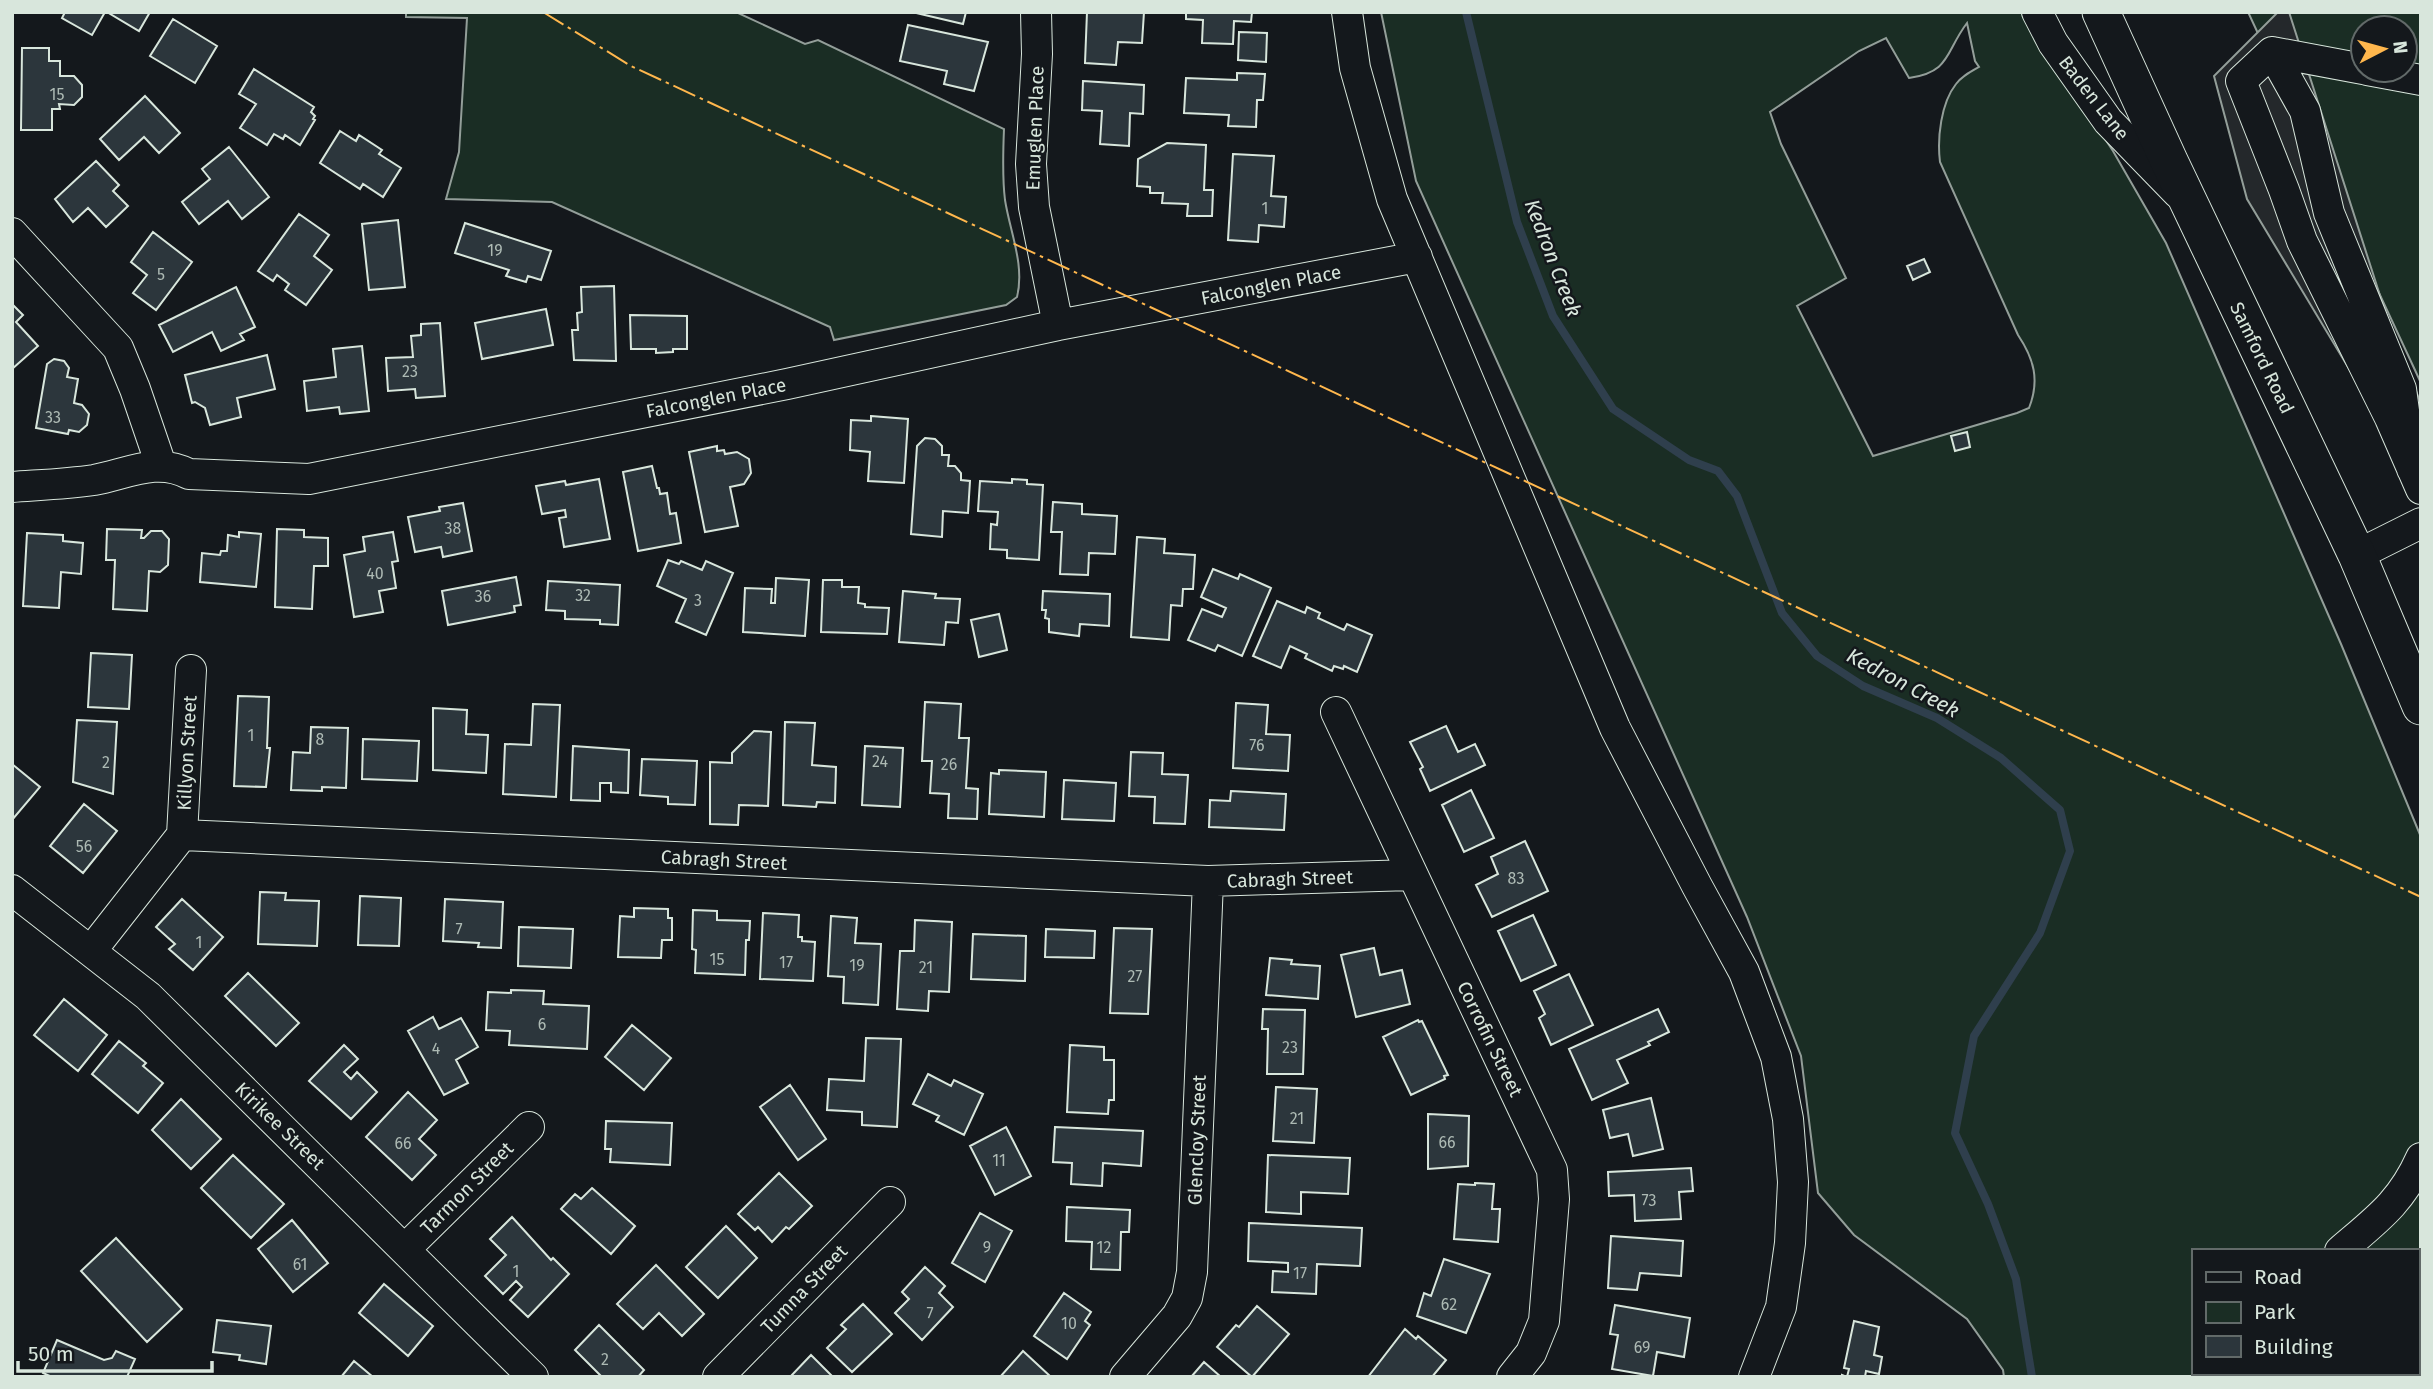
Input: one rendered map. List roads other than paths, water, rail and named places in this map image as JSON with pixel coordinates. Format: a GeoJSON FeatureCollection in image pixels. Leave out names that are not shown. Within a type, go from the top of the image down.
{"type":"FeatureCollection","features":[{"type":"Feature","properties":{"kind":"main road","name":"Samford Road"},"geometry":{"type":"LineString","coordinates":[[2101,12],[2190,206],[2357,555],[2421,706]]}},
{"type":"Feature","properties":{"kind":"street","name":"Emuglen Place"},"geometry":{"type":"LineString","coordinates":[[1036,12],[1037,54],[1031,175],[1034,206],[1058,325]]}},
{"type":"Feature","properties":{"kind":"street"},"geometry":{"type":"LineString","coordinates":[[1347,12],[1355,68],[1392,200],[1615,728],[1744,972],[1776,1057],[1788,1119],[1793,1182],[1790,1243],[1781,1307],[1754,1377]]}},
{"type":"Feature","properties":{"kind":"street","name":"Baden Lane"},"geometry":{"type":"LineString","coordinates":[[2037,12],[2053,43],[2108,121],[2190,206]]}},
{"type":"Feature","properties":{"kind":"street"},"geometry":{"type":"LineString","coordinates":[[2272,52],[2349,67]]}},
{"type":"Feature","properties":{"kind":"street"},"geometry":{"type":"LineString","coordinates":[[2272,52],[2241,81],[2302,241],[2390,418],[2416,479]]}},
{"type":"Feature","properties":{"kind":"street"},"geometry":{"type":"LineString","coordinates":[[2272,52],[2305,111],[2329,213],[2402,388],[2416,479]]}},
{"type":"Feature","properties":{"kind":"street"},"geometry":{"type":"LineString","coordinates":[[12,233],[118,348],[161,465]]}},
{"type":"Feature","properties":{"kind":"street","name":"Falconglen Place"},"geometry":{"type":"LineString","coordinates":[[12,487],[93,480],[161,465],[175,467],[189,474],[309,479],[787,384],[1058,325],[1417,257]]}},
{"type":"Feature","properties":{"kind":"street"},"geometry":{"type":"LineString","coordinates":[[2357,555],[2421,523]]}},
{"type":"Feature","properties":{"kind":"street","name":"Killyon Street"},"geometry":{"type":"LineString","coordinates":[[182,835],[191,670]]}},
{"type":"Feature","properties":{"kind":"street","name":"Corrofin Street"},"geometry":{"type":"LineString","coordinates":[[1336,712],[1552,1170],[1554,1199],[1544,1321],[1531,1353],[1512,1377]]}},
{"type":"Feature","properties":{"kind":"street"},"geometry":{"type":"LineString","coordinates":[[91,951],[182,835]]}},
{"type":"Feature","properties":{"kind":"street","name":"Cabragh Street"},"geometry":{"type":"LineString","coordinates":[[182,835],[1208,881],[1412,876]]}},
{"type":"Feature","properties":{"kind":"street","name":"Glencloy Street"},"geometry":{"type":"LineString","coordinates":[[1125,1377],[1177,1316],[1187,1298],[1192,1272],[1208,881]]}},
{"type":"Feature","properties":{"kind":"street","name":"Kirikee Street"},"geometry":{"type":"LineString","coordinates":[[12,890],[148,996],[405,1249],[516,1371]]}},
{"type":"Feature","properties":{"kind":"street","name":"Tarmon Street"},"geometry":{"type":"LineString","coordinates":[[405,1249],[529,1127]]}},
{"type":"Feature","properties":{"kind":"street"},"geometry":{"type":"LineString","coordinates":[[2342,1249],[2391,1207],[2414,1175],[2421,1158]]}},
{"type":"Feature","properties":{"kind":"street","name":"Tumna Street"},"geometry":{"type":"LineString","coordinates":[[718,1377],[890,1202]]}},
{"type":"Feature","properties":{"kind":"waterway","name":"Kedron Creek"},"geometry":{"type":"LineString","coordinates":[[1466,12],[1517,222],[1553,316],[1613,409],[1689,460],[1718,471],[1737,496],[1782,613],[1817,656],[1863,686],[1937,718],[2001,758],[2060,810],[2070,851],[2040,933],[1974,1036],[1955,1133],[1988,1204],[2016,1279],[2032,1377]]}}]}
